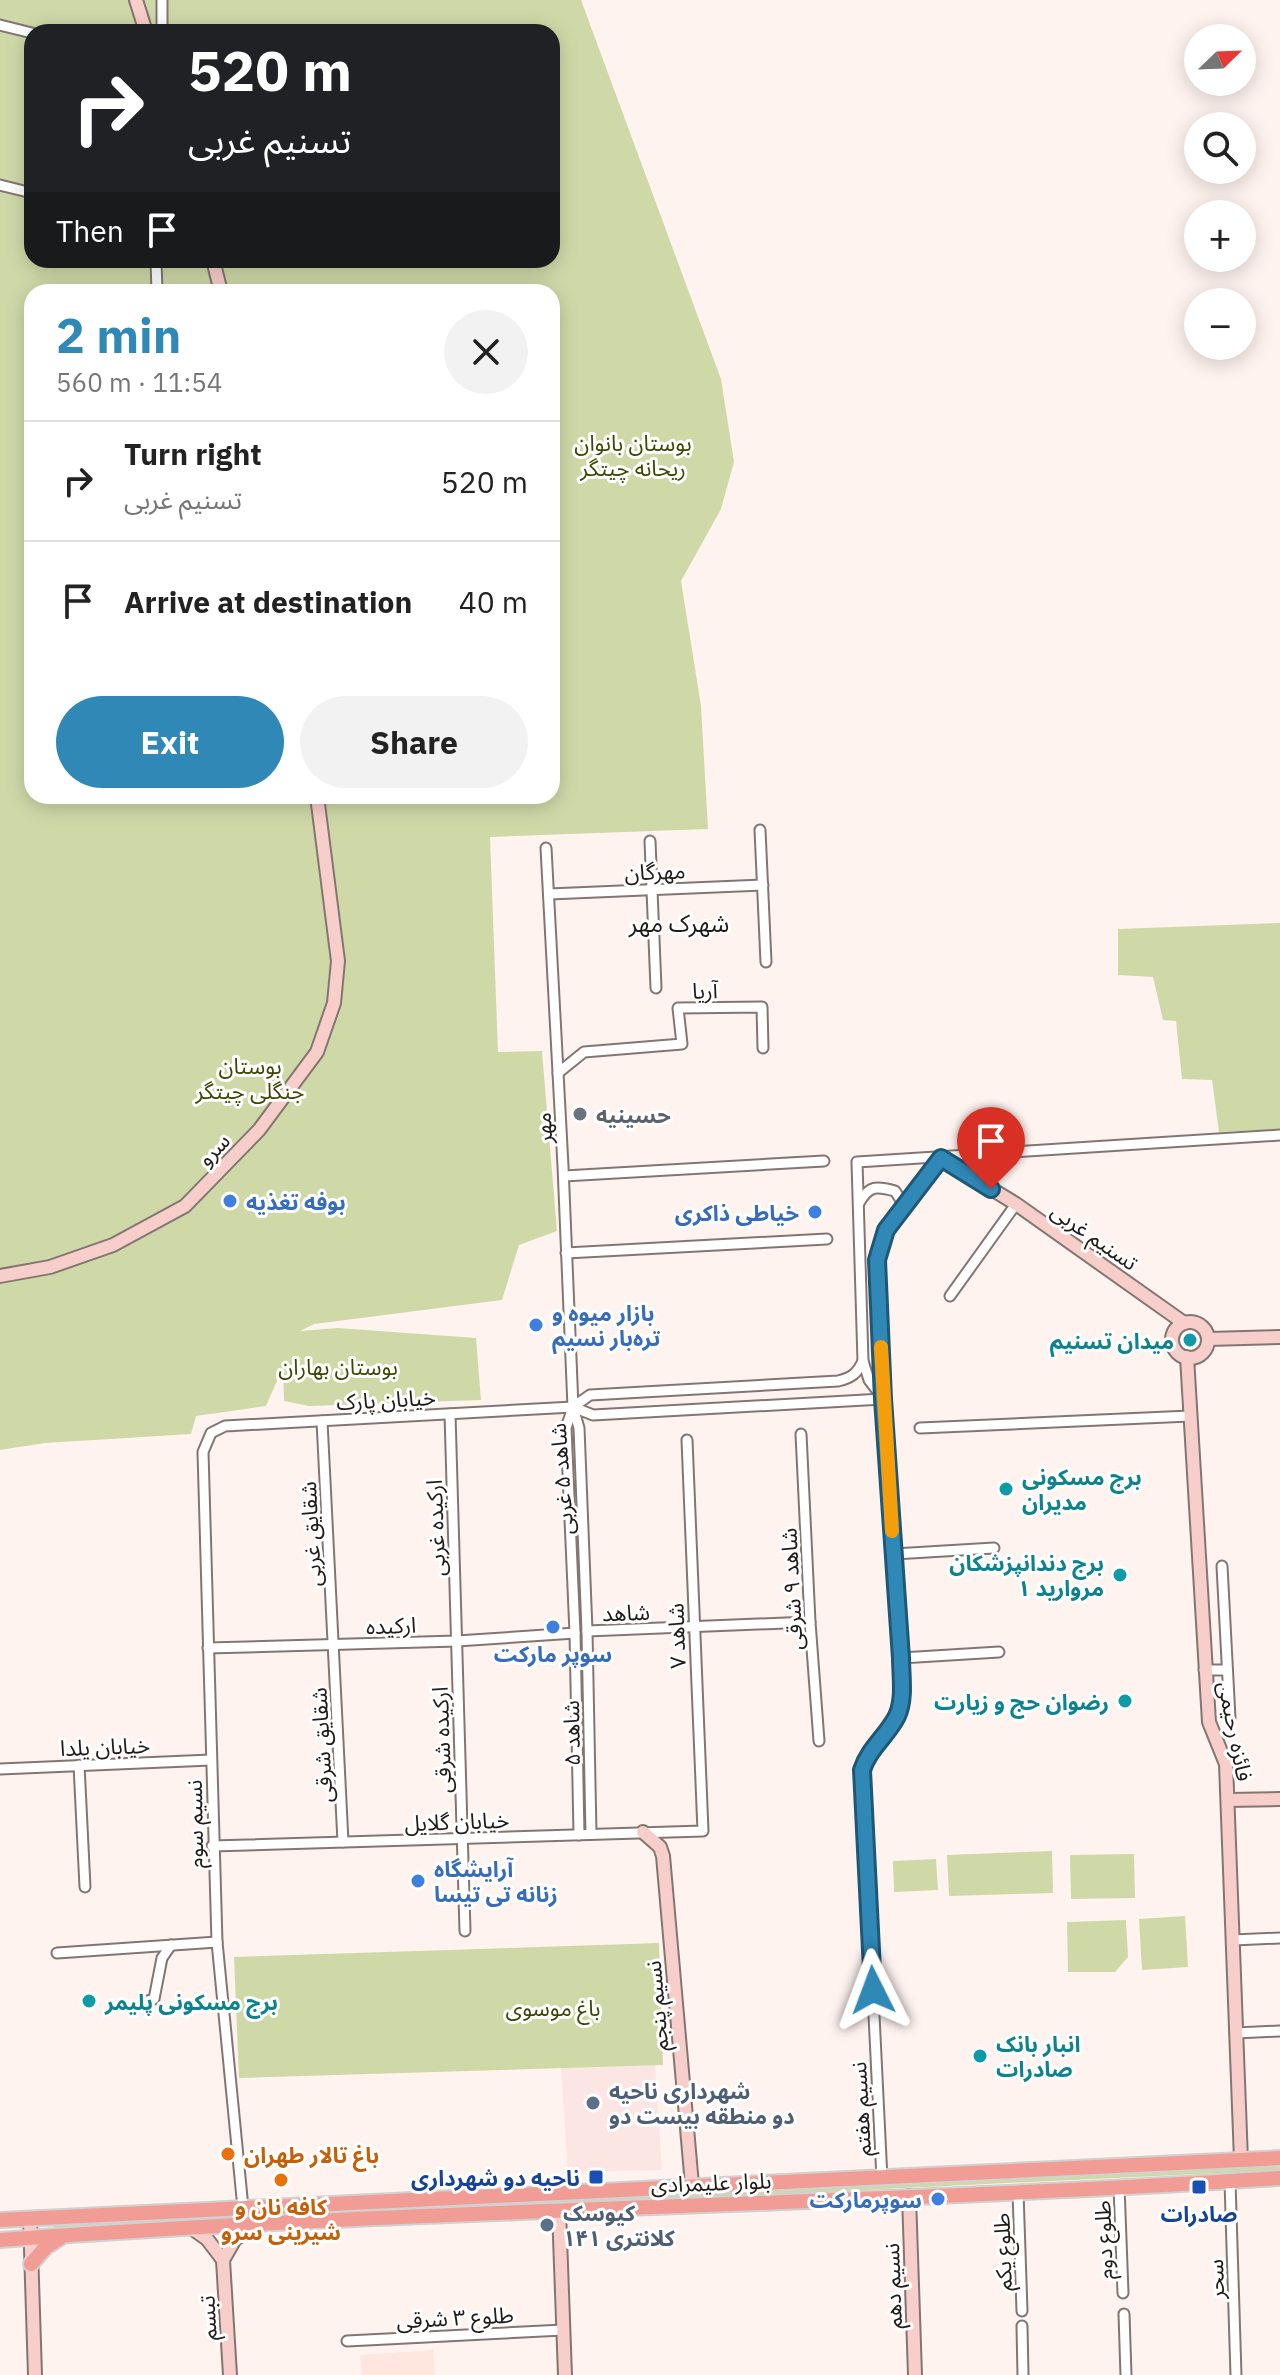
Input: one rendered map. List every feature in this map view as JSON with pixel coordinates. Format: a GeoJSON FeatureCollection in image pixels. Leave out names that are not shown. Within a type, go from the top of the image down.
{"type":"FeatureCollection","features":[{"type":"Feature","properties":{"kind":"main road","name":"بلوار علیمرادی"},"geometry":{"type":"LineString","coordinates":[[0,2220],[1280,2158]]}},
{"type":"Feature","properties":{"kind":"main road","name":"بلوار علیمرادی"},"geometry":{"type":"LineString","coordinates":[[0,2240],[559,2210],[1280,2178]]}},
{"type":"Feature","properties":{"kind":"main road"},"geometry":{"type":"LineString","coordinates":[[31,2264],[46,2247],[67,2235]]}},
{"type":"Feature","properties":{"kind":"street"},"geometry":{"type":"LineString","coordinates":[[136,0],[144,24]]}},
{"type":"Feature","properties":{"kind":"street"},"geometry":{"type":"LineString","coordinates":[[162,0],[162,24]]}},
{"type":"Feature","properties":{"kind":"street"},"geometry":{"type":"LineString","coordinates":[[0,25],[24,31]]}},
{"type":"Feature","properties":{"kind":"street"},"geometry":{"type":"LineString","coordinates":[[0,185],[24,191]]}},
{"type":"Feature","properties":{"kind":"street","name":"سرو"},"geometry":{"type":"LineString","coordinates":[[0,1276],[50,1267],[113,1245],[185,1206],[259,1130],[317,1052],[334,1003],[338,961],[318,804]]}},
{"type":"Feature","properties":{"kind":"street"},"geometry":{"type":"LineString","coordinates":[[760,830],[766,962]]}},
{"type":"Feature","properties":{"kind":"street"},"geometry":{"type":"LineString","coordinates":[[650,841],[656,988]]}},
{"type":"Feature","properties":{"kind":"street","name":"مهر"},"geometry":{"type":"LineString","coordinates":[[546,848],[573,1407]]}},
{"type":"Feature","properties":{"kind":"street","name":"مهرگان"},"geometry":{"type":"LineString","coordinates":[[549,894],[763,885]]}},
{"type":"Feature","properties":{"kind":"street","name":"آریا"},"geometry":{"type":"LineString","coordinates":[[558,1073],[584,1052],[682,1044],[678,1008],[762,1007],[763,1048]]}},
{"type":"Feature","properties":{"kind":"street"},"geometry":{"type":"LineString","coordinates":[[883,1399],[869,1380],[863,1361],[857,1162],[1280,1135]]}},
{"type":"Feature","properties":{"kind":"street","name":"تسنیم غربی"},"geometry":{"type":"LineString","coordinates":[[941,1158],[1016,1204],[1184,1323]]}},
{"type":"Feature","properties":{"kind":"street","name":"نسیم هفتم"},"geometry":{"type":"LineString","coordinates":[[882,2179],[862,1770],[866,1757],[899,1713],[901,1658],[877,1260],[886,1230],[941,1158]]}},
{"type":"Feature","properties":{"kind":"street"},"geometry":{"type":"LineString","coordinates":[[564,1176],[824,1161]]}},
{"type":"Feature","properties":{"kind":"street"},"geometry":{"type":"LineString","coordinates":[[859,1204],[866,1192],[879,1186],[895,1191],[904,1205]]}},
{"type":"Feature","properties":{"kind":"street"},"geometry":{"type":"LineString","coordinates":[[950,1296],[1016,1204]]}},
{"type":"Feature","properties":{"kind":"street"},"geometry":{"type":"LineString","coordinates":[[566,1253],[827,1239]]}},
{"type":"Feature","properties":{"kind":"street"},"geometry":{"type":"LineString","coordinates":[[1184,1323],[1200,1325],[1208,1339],[1201,1353],[1187,1357],[1177,1352],[1173,1341],[1175,1330],[1184,1323]]}},
{"type":"Feature","properties":{"kind":"street"},"geometry":{"type":"LineString","coordinates":[[1208,1339],[1280,1337]]}},
{"type":"Feature","properties":{"kind":"street","name":"فائزه رحیمی"},"geometry":{"type":"LineString","coordinates":[[1187,1357],[1204,1670],[1209,1722],[1226,1764],[1241,2160]]}},
{"type":"Feature","properties":{"kind":"street","name":"خیابان پارک"},"geometry":{"type":"LineString","coordinates":[[573,1407],[590,1395],[838,1381],[858,1372],[863,1361]]}},
{"type":"Feature","properties":{"kind":"street","name":"خیابان پارک"},"geometry":{"type":"LineString","coordinates":[[206,1439],[225,1426],[573,1407],[593,1415],[883,1399]]}},
{"type":"Feature","properties":{"kind":"street","name":"شاهد ۵ غربی"},"geometry":{"type":"LineString","coordinates":[[573,1407],[579,1428],[587,1631]]}},
{"type":"Feature","properties":{"kind":"street","name":"شاهد ۵ غربی"},"geometry":{"type":"LineString","coordinates":[[573,1407],[566,1428],[575,1633]]}},
{"type":"Feature","properties":{"kind":"street","name":"ارکیده غربی"},"geometry":{"type":"LineString","coordinates":[[450,1414],[457,1641]]}},
{"type":"Feature","properties":{"kind":"street"},"geometry":{"type":"LineString","coordinates":[[920,1428],[1190,1416]]}},
{"type":"Feature","properties":{"kind":"street","name":"شقایق غربی"},"geometry":{"type":"LineString","coordinates":[[322,1421],[334,1645]]}},
{"type":"Feature","properties":{"kind":"street","name":"شاهد ۹ شرقی"},"geometry":{"type":"LineString","coordinates":[[801,1434],[819,1741]]}},
{"type":"Feature","properties":{"kind":"street","name":"نسیم سوم"},"geometry":{"type":"LineString","coordinates":[[206,1439],[203,1452],[212,1846],[217,1942],[243,2208]]}},
{"type":"Feature","properties":{"kind":"street","name":"شاهد ۷"},"geometry":{"type":"LineString","coordinates":[[687,1440],[703,1831]]}},
{"type":"Feature","properties":{"kind":"street"},"geometry":{"type":"LineString","coordinates":[[894,1554],[994,1548]]}},
{"type":"Feature","properties":{"kind":"street"},"geometry":{"type":"LineString","coordinates":[[1222,1566],[1230,1718]]}},
{"type":"Feature","properties":{"kind":"street","name":"شاهد"},"geometry":{"type":"LineString","coordinates":[[587,1631],[810,1622]]}},
{"type":"Feature","properties":{"kind":"street","name":"شاهد ۵"},"geometry":{"type":"LineString","coordinates":[[587,1631],[591,1834]]}},
{"type":"Feature","properties":{"kind":"street","name":"شاهد ۵"},"geometry":{"type":"LineString","coordinates":[[575,1633],[579,1835]]}},
{"type":"Feature","properties":{"kind":"street","name":"ارکیده"},"geometry":{"type":"LineString","coordinates":[[208,1648],[457,1641],[575,1633]]}},
{"type":"Feature","properties":{"kind":"street","name":"ارکیده شرقی"},"geometry":{"type":"LineString","coordinates":[[457,1641],[462,1838]]}},
{"type":"Feature","properties":{"kind":"street","name":"شقایق شرقی"},"geometry":{"type":"LineString","coordinates":[[334,1645],[343,1842]]}},
{"type":"Feature","properties":{"kind":"street"},"geometry":{"type":"LineString","coordinates":[[901,1658],[999,1652]]}},
{"type":"Feature","properties":{"kind":"street"},"geometry":{"type":"LineString","coordinates":[[1204,1670],[1227,1670]]}},
{"type":"Feature","properties":{"kind":"street","name":"خیابان یلدا"},"geometry":{"type":"LineString","coordinates":[[0,1769],[211,1760]]}},
{"type":"Feature","properties":{"kind":"street"},"geometry":{"type":"LineString","coordinates":[[79,1765],[85,1887]]}},
{"type":"Feature","properties":{"kind":"street"},"geometry":{"type":"LineString","coordinates":[[1228,1800],[1280,1799]]}},
{"type":"Feature","properties":{"kind":"street","name":"خیابان گلایل"},"geometry":{"type":"LineString","coordinates":[[212,1846],[703,1831]]}},
{"type":"Feature","properties":{"kind":"street","name":"نسیم پنجم"},"geometry":{"type":"LineString","coordinates":[[643,1832],[660,1847],[663,1856],[692,2185]]}},
{"type":"Feature","properties":{"kind":"street"},"geometry":{"type":"LineString","coordinates":[[462,1838],[465,1931]]}},
{"type":"Feature","properties":{"kind":"street"},"geometry":{"type":"LineString","coordinates":[[1233,1940],[1280,1938]]}},
{"type":"Feature","properties":{"kind":"street"},"geometry":{"type":"LineString","coordinates":[[57,1953],[217,1942]]}},
{"type":"Feature","properties":{"kind":"street"},"geometry":{"type":"LineString","coordinates":[[144,2002],[154,1999],[162,1958],[171,1945]]}},
{"type":"Feature","properties":{"kind":"street"},"geometry":{"type":"LineString","coordinates":[[1236,2033],[1280,2031]]}},
{"type":"Feature","properties":{"kind":"street","name":"سحر"},"geometry":{"type":"LineString","coordinates":[[1230,2181],[1236,2375]]}},
{"type":"Feature","properties":{"kind":"street","name":"طلوع دوم"},"geometry":{"type":"LineString","coordinates":[[1119,2186],[1123,2293]]}},
{"type":"Feature","properties":{"kind":"street","name":"طلوع یکم"},"geometry":{"type":"LineString","coordinates":[[1018,2192],[1022,2311]]}},
{"type":"Feature","properties":{"kind":"street","name":"نسیم دهم"},"geometry":{"type":"LineString","coordinates":[[909,2196],[915,2375]]}},
{"type":"Feature","properties":{"kind":"street"},"geometry":{"type":"LineString","coordinates":[[559,2210],[565,2375]]}},
{"type":"Feature","properties":{"kind":"street"},"geometry":{"type":"LineString","coordinates":[[30,2218],[35,2375]]}},
{"type":"Feature","properties":{"kind":"street"},"geometry":{"type":"LineString","coordinates":[[193,2229],[207,2239],[223,2260],[235,2239],[258,2225]]}},
{"type":"Feature","properties":{"kind":"street","name":"تبسم"},"geometry":{"type":"LineString","coordinates":[[223,2260],[230,2375]]}},
{"type":"Feature","properties":{"kind":"street"},"geometry":{"type":"LineString","coordinates":[[1124,2314],[1126,2375]]}},
{"type":"Feature","properties":{"kind":"street"},"geometry":{"type":"LineString","coordinates":[[1022,2326],[1023,2375]]}},
{"type":"Feature","properties":{"kind":"street","name":"طلوع ۳ شرقی"},"geometry":{"type":"LineString","coordinates":[[347,2341],[563,2330]]}},
{"type":"Feature","properties":{"kind":"shaded area"},"geometry":{"type":"Polygon","coordinates":[[[655,2065],[662,2170],[568,2172],[561,2068],[655,2065]]]}},
{"type":"Feature","properties":{"kind":"shaded area"},"geometry":{"type":"Polygon","coordinates":[[[433,2350],[435,2375],[362,2375],[360,2355],[433,2350]]]}},
{"type":"Feature","properties":{"kind":"green space","name":"بوستان جنگلی چیتگر"},"geometry":{"type":"Polygon","coordinates":[[[0,0],[581,0],[721,379],[734,462],[721,509],[681,581],[701,706],[708,829],[490,837],[498,1052],[542,1051],[557,1231],[519,1245],[502,1300],[314,1324],[300,1331],[338,1328],[476,1338],[481,1400],[309,1406],[284,1401],[283,1367],[266,1406],[196,1416],[191,1434],[45,1443],[0,1450],[0,0]]]}},
{"type":"Feature","properties":{"kind":"green space"},"geometry":{"type":"Polygon","coordinates":[[[1280,923],[1280,1129],[1219,1132],[1212,1080],[1182,1079],[1176,1021],[1163,1020],[1153,977],[1118,975],[1118,929],[1280,923]]]}},
{"type":"Feature","properties":{"kind":"green space"},"geometry":{"type":"Polygon","coordinates":[[[1052,1851],[1053,1893],[949,1896],[947,1855],[1052,1851]]]}},
{"type":"Feature","properties":{"kind":"green space"},"geometry":{"type":"Polygon","coordinates":[[[1134,1854],[1135,1898],[1071,1899],[1070,1855],[1134,1854]]]}},
{"type":"Feature","properties":{"kind":"green space"},"geometry":{"type":"Polygon","coordinates":[[[936,1859],[938,1890],[894,1892],[893,1861],[936,1859]]]}},
{"type":"Feature","properties":{"kind":"green space"},"geometry":{"type":"Polygon","coordinates":[[[1185,1916],[1188,1967],[1142,1970],[1139,1919],[1185,1916]]]}},
{"type":"Feature","properties":{"kind":"green space"},"geometry":{"type":"Polygon","coordinates":[[[1126,1920],[1128,1957],[1115,1972],[1068,1972],[1067,1922],[1126,1920]]]}},
{"type":"Feature","properties":{"kind":"green space","name":"باغ موسوی"},"geometry":{"type":"Polygon","coordinates":[[[659,1943],[663,2065],[239,2078],[234,1957],[659,1943]]]}},
{"type":"Feature","properties":{"kind":"green space"},"geometry":{"type":"Polygon","coordinates":[[[1280,2164],[1280,2170],[54,2229],[53,2224],[815,2189],[1280,2164]]]}},
{"type":"Feature","properties":{"kind":"slow traffic"},"geometry":{"type":"LineString","coordinates":[[881,1347],[892,1531]]}},
{"type":"Feature","properties":{"kind":"place","name":"حسینیه"},"geometry":{"type":"Point","coordinates":[580,1114]}},
{"type":"Feature","properties":{"kind":"place","name":"بوفه تغذیه"},"geometry":{"type":"Point","coordinates":[230,1201]}},
{"type":"Feature","properties":{"kind":"place","name":"خیاطی ذاکری"},"geometry":{"type":"Point","coordinates":[815,1212]}},
{"type":"Feature","properties":{"kind":"place","name":"بازار میوه و تره‌بار نسیم"},"geometry":{"type":"Point","coordinates":[536,1325]}},
{"type":"Feature","properties":{"kind":"place","name":"میدان تسنیم"},"geometry":{"type":"Point","coordinates":[1190,1340]}},
{"type":"Feature","properties":{"kind":"place","name":"برج مسکونی مدیران"},"geometry":{"type":"Point","coordinates":[1006,1489]}},
{"type":"Feature","properties":{"kind":"place","name":"برج دندانپزشکان مروارید ۱"},"geometry":{"type":"Point","coordinates":[1120,1575]}},
{"type":"Feature","properties":{"kind":"place","name":"سوپر مارکت"},"geometry":{"type":"Point","coordinates":[553,1627]}},
{"type":"Feature","properties":{"kind":"place","name":"رضوان حج و زیارت"},"geometry":{"type":"Point","coordinates":[1125,1701]}},
{"type":"Feature","properties":{"kind":"place","name":"آرایشگاه زنانه تی تیسا"},"geometry":{"type":"Point","coordinates":[418,1881]}},
{"type":"Feature","properties":{"kind":"place","name":"برج مسکونی پلیمر"},"geometry":{"type":"Point","coordinates":[89,2001]}},
{"type":"Feature","properties":{"kind":"place","name":"انبار بانک صادرات"},"geometry":{"type":"Point","coordinates":[980,2056]}},
{"type":"Feature","properties":{"kind":"place","name":"شهرداری ناحیه دو منطقه بیست دو"},"geometry":{"type":"Point","coordinates":[593,2103]}},
{"type":"Feature","properties":{"kind":"place","name":"باغ تالار طهران"},"geometry":{"type":"Point","coordinates":[228,2154]}},
{"type":"Feature","properties":{"kind":"place","name":"ناحیه دو شهرداری"},"geometry":{"type":"Point","coordinates":[596,2177]}},
{"type":"Feature","properties":{"kind":"place","name":"کافه نان و شیرینی سرو"},"geometry":{"type":"Point","coordinates":[281,2180]}},
{"type":"Feature","properties":{"kind":"place","name":"صادرات"},"geometry":{"type":"Point","coordinates":[1199,2187]}},
{"type":"Feature","properties":{"kind":"place","name":"سوپرمارکت"},"geometry":{"type":"Point","coordinates":[938,2199]}},
{"type":"Feature","properties":{"kind":"place","name":"کیوسک کلانتری ۱۴۱"},"geometry":{"type":"Point","coordinates":[547,2225]}},
{"type":"Feature","properties":{"kind":"district","name":"شهرک مهر"},"geometry":{"type":"Point","coordinates":[679,923]}},
{"type":"Feature","properties":{"kind":"route"},"geometry":{"type":"LineString","coordinates":[[873,1990],[862,1770],[866,1757],[894,1722],[901,1700],[877,1260],[886,1230],[941,1158],[991,1189]]}},
{"type":"Feature","properties":{"kind":"park label","name":"بوستان بانوان ریحانه چیتگر"},"geometry":{"type":"Point","coordinates":[633,454]}},
{"type":"Feature","properties":{"kind":"park label","name":"بوستان بهاران"},"geometry":{"type":"Point","coordinates":[338,1366]}}]}
